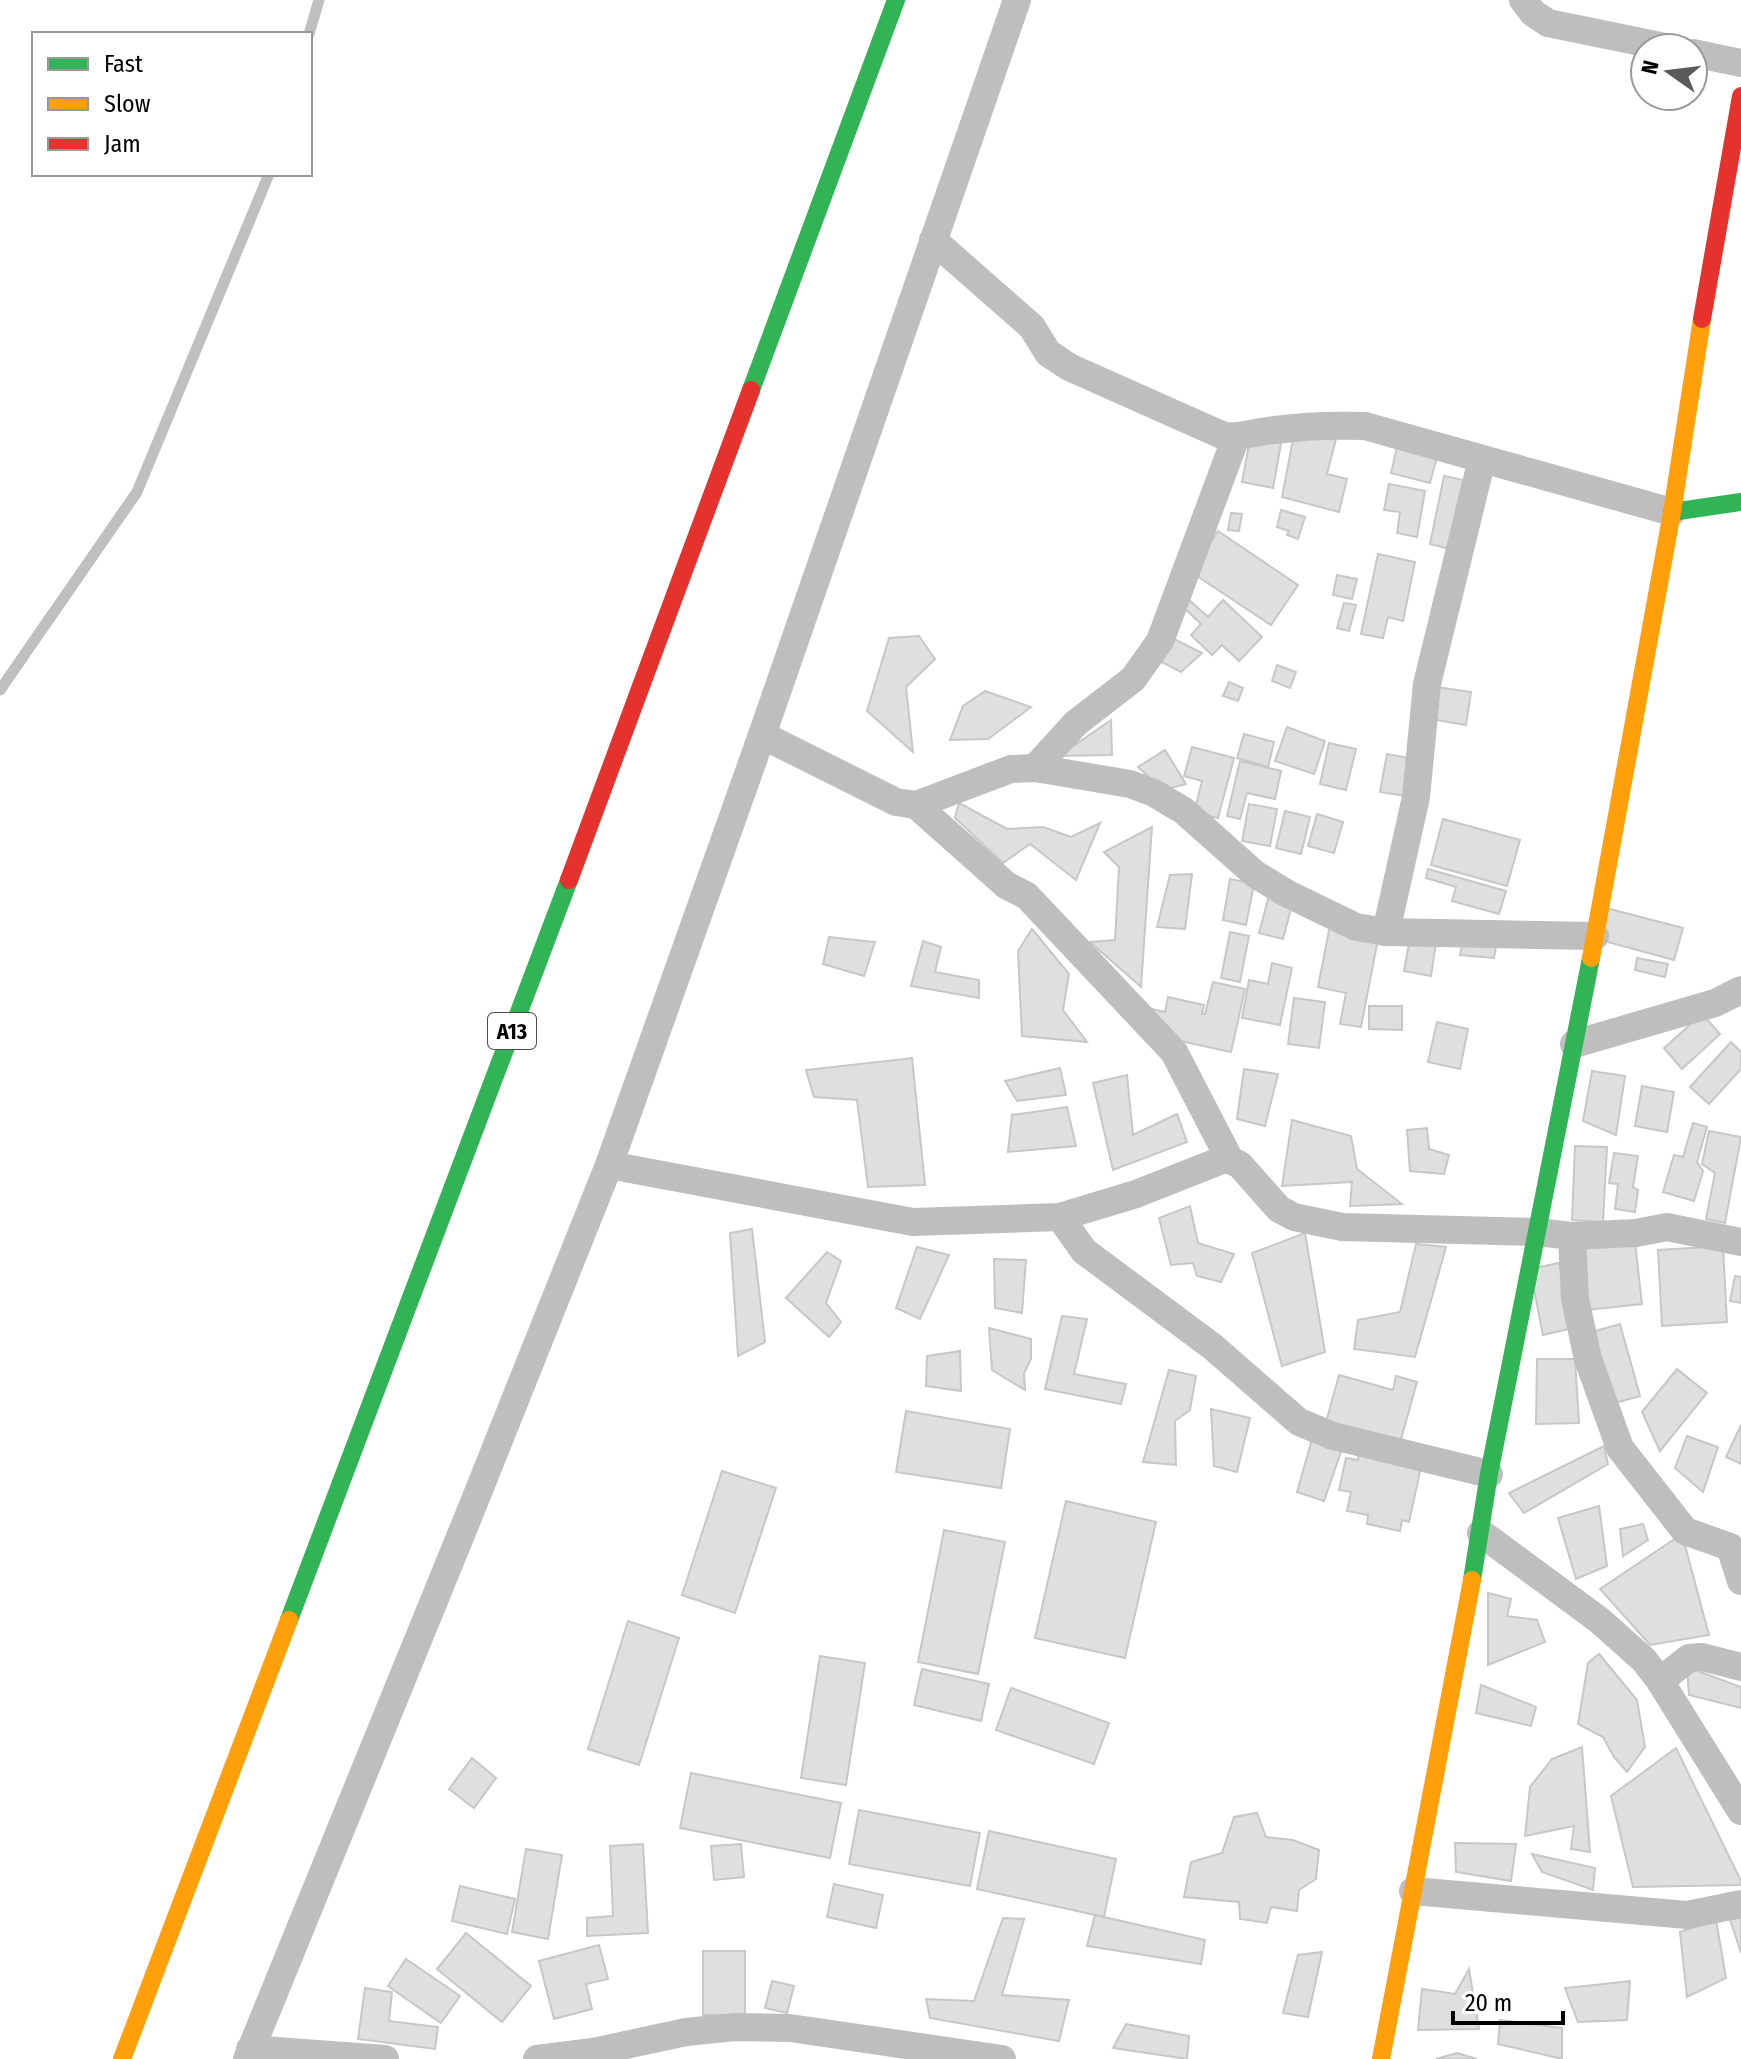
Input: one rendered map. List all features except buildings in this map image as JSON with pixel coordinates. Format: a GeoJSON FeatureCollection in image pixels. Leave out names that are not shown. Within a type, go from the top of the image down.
{"type":"FeatureCollection","features":[{"type":"Feature","properties":{"kind":"main road","name":"A13"},"geometry":{"type":"LineString","coordinates":[[122,2059],[557,914],[896,0]]}},
{"type":"Feature","properties":{"kind":"main road"},"geometry":{"type":"LineString","coordinates":[[1381,2059],[1481,1533],[1489,1474],[1595,936],[1672,512],[1719,210],[1741,99]]}},
{"type":"Feature","properties":{"kind":"main road"},"geometry":{"type":"LineString","coordinates":[[1672,512],[1741,502]]}},
{"type":"Feature","properties":{"kind":"street"},"geometry":{"type":"LineString","coordinates":[[385,2059],[249,2054],[464,1530],[609,1165],[1017,0]]}},
{"type":"Feature","properties":{"kind":"street"},"geometry":{"type":"LineString","coordinates":[[1523,0],[1533,13],[1548,23],[1629,40]]}},
{"type":"Feature","properties":{"kind":"street"},"geometry":{"type":"LineString","coordinates":[[1709,56],[1741,63]]}},
{"type":"Feature","properties":{"kind":"street"},"geometry":{"type":"LineString","coordinates":[[933,240],[1032,327],[1048,353],[1069,367],[1224,436],[1236,437],[1294,427],[1365,426],[1672,512]]}},
{"type":"Feature","properties":{"kind":"street"},"geometry":{"type":"LineString","coordinates":[[1035,768],[1076,723],[1133,679],[1160,641],[1236,437]]}},
{"type":"Feature","properties":{"kind":"street"},"geometry":{"type":"LineString","coordinates":[[1386,932],[1416,797],[1427,684],[1482,459]]}},
{"type":"Feature","properties":{"kind":"street"},"geometry":{"type":"LineString","coordinates":[[762,735],[872,792],[896,802],[916,805],[1011,769],[1035,768],[1130,784],[1154,793],[1184,811],[1255,874],[1356,927],[1386,932],[1595,936]]}},
{"type":"Feature","properties":{"kind":"street"},"geometry":{"type":"LineString","coordinates":[[916,805],[1006,885],[1027,896],[1174,1052],[1230,1160]]}},
{"type":"Feature","properties":{"kind":"street"},"geometry":{"type":"LineString","coordinates":[[1574,1044],[1715,1003],[1741,990]]}},
{"type":"Feature","properties":{"kind":"street"},"geometry":{"type":"LineString","coordinates":[[609,1165],[913,1222],[1060,1217],[1136,1194],[1222,1160],[1230,1160],[1240,1165],[1279,1209],[1294,1217],[1354,1228],[1537,1232],[1572,1236],[1636,1233],[1667,1227],[1741,1242]]}},
{"type":"Feature","properties":{"kind":"street"},"geometry":{"type":"LineString","coordinates":[[1060,1217],[1084,1251],[1213,1347],[1299,1422],[1333,1436],[1489,1474]]}},
{"type":"Feature","properties":{"kind":"street"},"geometry":{"type":"LineString","coordinates":[[1572,1236],[1575,1299],[1588,1359],[1620,1448],[1685,1531],[1730,1547],[1741,1581]]}},
{"type":"Feature","properties":{"kind":"street"},"geometry":{"type":"LineString","coordinates":[[1481,1533],[1599,1620],[1644,1660],[1741,1811]]}},
{"type":"Feature","properties":{"kind":"street"},"geometry":{"type":"LineString","coordinates":[[1660,1681],[1689,1658],[1702,1657],[1741,1667]]}},
{"type":"Feature","properties":{"kind":"street"},"geometry":{"type":"LineString","coordinates":[[1413,1891],[1687,1915],[1741,1904]]}},
{"type":"Feature","properties":{"kind":"street"},"geometry":{"type":"LineString","coordinates":[[537,2059],[593,2052],[686,2032],[735,2027],[790,2028],[892,2051],[1002,2059]]}},
{"type":"Feature","properties":{"kind":"waterway"},"geometry":{"type":"LineString","coordinates":[[310,32],[319,0]]}},
{"type":"Feature","properties":{"kind":"waterway"},"geometry":{"type":"LineString","coordinates":[[0,690],[137,492],[268,176]]}},
{"type":"Feature","properties":{"kind":"traffic: fast"},"geometry":{"type":"LineString","coordinates":[[751,390],[896,0]]}},
{"type":"Feature","properties":{"kind":"traffic: fast"},"geometry":{"type":"LineString","coordinates":[[1672,512],[1741,502]]}},
{"type":"Feature","properties":{"kind":"traffic: fast"},"geometry":{"type":"LineString","coordinates":[[289,1620],[569,880]]}},
{"type":"Feature","properties":{"kind":"traffic: fast"},"geometry":{"type":"LineString","coordinates":[[1472,1580],[1489,1474],[1591,958]]}},
{"type":"Feature","properties":{"kind":"traffic: slow"},"geometry":{"type":"LineString","coordinates":[[1591,958],[1672,512],[1702,319]]}},
{"type":"Feature","properties":{"kind":"traffic: slow"},"geometry":{"type":"LineString","coordinates":[[1381,2059],[1472,1580]]}},
{"type":"Feature","properties":{"kind":"traffic: slow"},"geometry":{"type":"LineString","coordinates":[[122,2059],[289,1620]]}},
{"type":"Feature","properties":{"kind":"traffic: jam"},"geometry":{"type":"LineString","coordinates":[[1702,319],[1741,96]]}},
{"type":"Feature","properties":{"kind":"traffic: jam"},"geometry":{"type":"LineString","coordinates":[[569,880],[751,390]]}}]}
